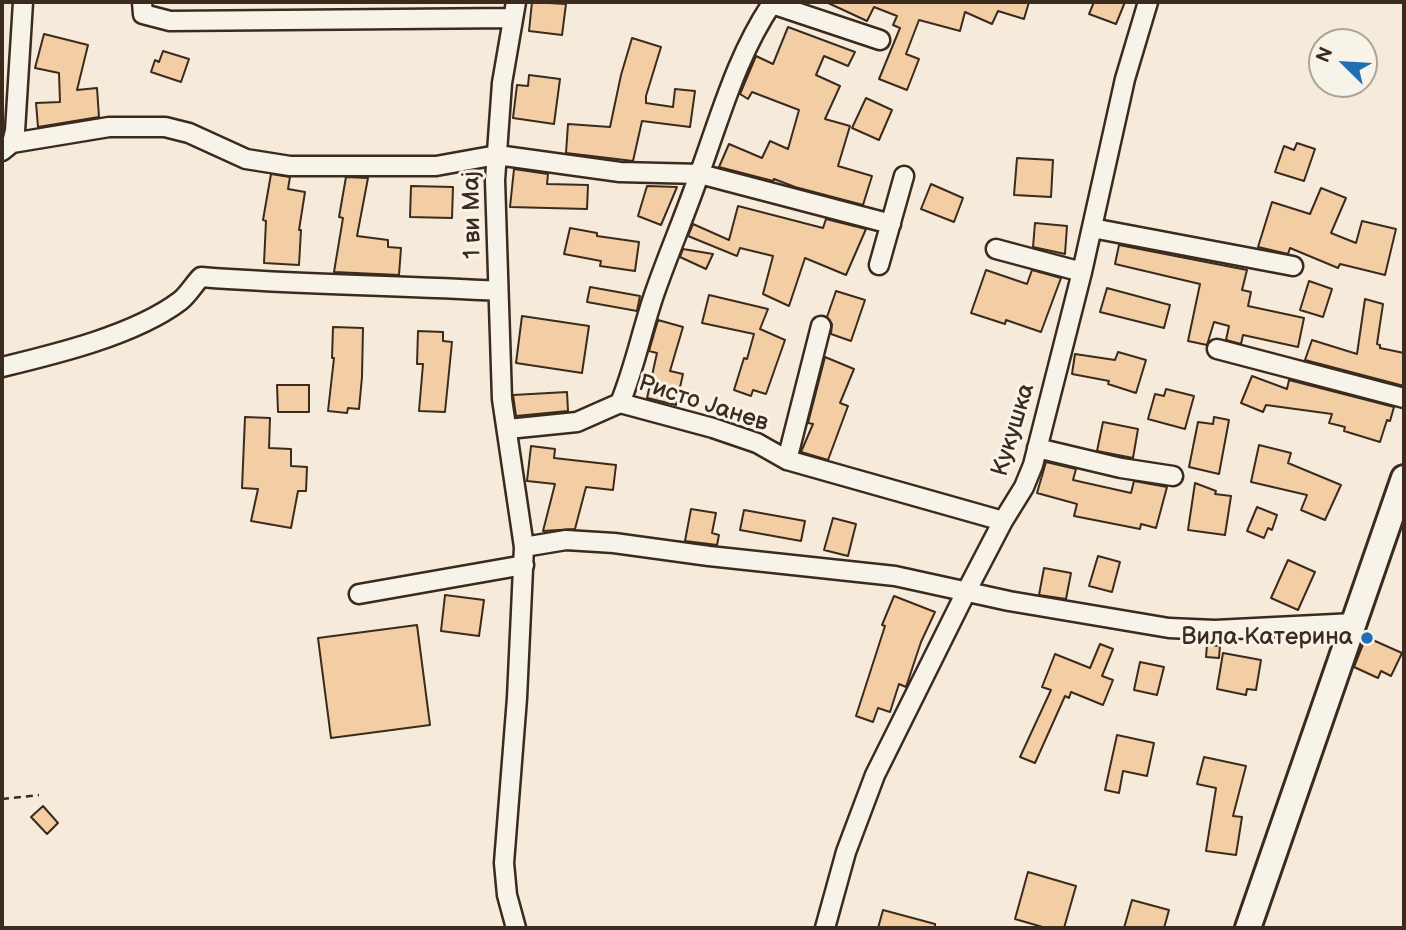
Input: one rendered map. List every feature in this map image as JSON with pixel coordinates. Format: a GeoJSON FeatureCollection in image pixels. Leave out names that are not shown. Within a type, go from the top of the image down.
{"type":"FeatureCollection","features":[{"type":"Feature","properties":{"kind":"main road"},"geometry":{"type":"LineString","coordinates":[[1248,928],[1404,478]]}},
{"type":"Feature","properties":{"kind":"street"},"geometry":{"type":"LineString","coordinates":[[7,147],[15,131],[23,2]]}},
{"type":"Feature","properties":{"kind":"street"},"geometry":{"type":"LineString","coordinates":[[142,2],[143,14],[170,21],[514,10]]}},
{"type":"Feature","properties":{"kind":"street","name":"Кукушка"},"geometry":{"type":"LineString","coordinates":[[825,928],[846,852],[871,786],[966,592],[1024,487],[1037,448],[1082,272],[1125,79],[1148,2]]}},
{"type":"Feature","properties":{"kind":"street"},"geometry":{"type":"LineString","coordinates":[[772,3],[880,40]]}},
{"type":"Feature","properties":{"kind":"street","name":"Ристо Јанев"},"geometry":{"type":"LineString","coordinates":[[772,3],[750,42],[727,94],[655,292],[629,382],[620,403],[746,439],[787,460],[1003,521]]}},
{"type":"Feature","properties":{"kind":"street","name":"1 ви Мај"},"geometry":{"type":"LineString","coordinates":[[514,10],[502,83],[495,180],[502,399],[524,556],[517,698],[504,863],[507,895],[516,928]]}},
{"type":"Feature","properties":{"kind":"street"},"geometry":{"type":"LineString","coordinates":[[7,147],[109,127],[165,127],[189,132],[246,159],[290,166],[436,166],[497,155],[620,172],[700,174],[891,224]]}},
{"type":"Feature","properties":{"kind":"street"},"geometry":{"type":"LineString","coordinates":[[879,265],[904,176]]}},
{"type":"Feature","properties":{"kind":"street"},"geometry":{"type":"LineString","coordinates":[[1092,228],[1293,266]]}},
{"type":"Feature","properties":{"kind":"street"},"geometry":{"type":"LineString","coordinates":[[996,249],[1082,272]]}},
{"type":"Feature","properties":{"kind":"street"},"geometry":{"type":"LineString","coordinates":[[2,367],[58,354],[130,328],[181,300],[201,276],[249,281],[498,290]]}},
{"type":"Feature","properties":{"kind":"street"},"geometry":{"type":"LineString","coordinates":[[787,460],[821,326]]}},
{"type":"Feature","properties":{"kind":"street"},"geometry":{"type":"LineString","coordinates":[[1217,349],[1404,398]]}},
{"type":"Feature","properties":{"kind":"street"},"geometry":{"type":"LineString","coordinates":[[508,429],[577,422],[620,403]]}},
{"type":"Feature","properties":{"kind":"street"},"geometry":{"type":"LineString","coordinates":[[1037,448],[1121,468],[1173,476]]}},
{"type":"Feature","properties":{"kind":"street"},"geometry":{"type":"LineString","coordinates":[[359,594],[524,556],[566,540],[614,543],[895,576],[966,592],[1169,628],[1215,630],[1355,624]]}},
{"type":"Feature","properties":{"kind":"path"},"geometry":{"type":"LineString","coordinates":[[2,799],[39,795]]}},
{"type":"Feature","properties":{"kind":"building"},"geometry":{"type":"Polygon","coordinates":[[[532,2],[566,4],[562,35],[529,31],[532,2]]]}},
{"type":"Feature","properties":{"kind":"building"},"geometry":{"type":"Polygon","coordinates":[[[826,2],[1029,2],[1024,19],[998,11],[992,24],[965,12],[960,31],[919,20],[906,54],[919,59],[907,90],[879,79],[900,28],[893,25],[897,16],[874,7],[867,21],[826,2]]]}},
{"type":"Feature","properties":{"kind":"building"},"geometry":{"type":"Polygon","coordinates":[[[1094,2],[1125,2],[1116,24],[1089,14],[1094,2]]]}},
{"type":"Feature","properties":{"kind":"building"},"geometry":{"type":"Polygon","coordinates":[[[788,27],[855,52],[848,66],[824,56],[816,75],[840,86],[825,119],[850,126],[838,166],[872,176],[863,205],[774,179],[773,181],[719,167],[729,144],[762,158],[770,141],[788,149],[799,110],[752,92],[748,99],[740,94],[756,56],[773,64],[788,27]]]}},
{"type":"Feature","properties":{"kind":"building"},"geometry":{"type":"Polygon","coordinates":[[[44,34],[88,45],[77,90],[97,88],[99,117],[38,127],[36,103],[60,102],[59,73],[35,68],[44,34]]]}},
{"type":"Feature","properties":{"kind":"building"},"geometry":{"type":"Polygon","coordinates":[[[632,38],[661,47],[646,103],[673,107],[675,89],[695,91],[690,127],[642,121],[633,161],[566,153],[568,124],[610,127],[632,38]]]}},
{"type":"Feature","properties":{"kind":"building"},"geometry":{"type":"Polygon","coordinates":[[[163,51],[189,59],[181,82],[151,72],[155,60],[159,62],[163,51]]]}},
{"type":"Feature","properties":{"kind":"building"},"geometry":{"type":"Polygon","coordinates":[[[529,75],[560,79],[554,124],[513,118],[517,85],[528,86],[529,75]]]}},
{"type":"Feature","properties":{"kind":"building"},"geometry":{"type":"Polygon","coordinates":[[[866,98],[892,110],[879,140],[852,128],[866,98]]]}},
{"type":"Feature","properties":{"kind":"building"},"geometry":{"type":"Polygon","coordinates":[[[1297,143],[1315,149],[1304,181],[1275,172],[1284,146],[1294,150],[1297,143]]]}},
{"type":"Feature","properties":{"kind":"building"},"geometry":{"type":"Polygon","coordinates":[[[1017,158],[1053,160],[1051,197],[1014,195],[1017,158]]]}},
{"type":"Feature","properties":{"kind":"building"},"geometry":{"type":"Polygon","coordinates":[[[514,169],[548,174],[547,184],[588,185],[587,209],[510,207],[514,169]]]}},
{"type":"Feature","properties":{"kind":"building"},"geometry":{"type":"Polygon","coordinates":[[[271,174],[290,177],[288,189],[305,192],[299,230],[299,265],[264,263],[266,221],[263,220],[271,174]]]}},
{"type":"Feature","properties":{"kind":"building"},"geometry":{"type":"Polygon","coordinates":[[[346,177],[368,178],[357,236],[388,240],[388,247],[401,248],[399,275],[334,272],[343,218],[339,217],[346,177]]]}},
{"type":"Feature","properties":{"kind":"building"},"geometry":{"type":"Polygon","coordinates":[[[931,184],[963,198],[954,222],[921,209],[931,184]]]}},
{"type":"Feature","properties":{"kind":"building"},"geometry":{"type":"Polygon","coordinates":[[[411,186],[453,187],[452,218],[410,217],[411,186]]]}},
{"type":"Feature","properties":{"kind":"building"},"geometry":{"type":"Polygon","coordinates":[[[647,186],[677,187],[661,225],[638,216],[647,186]]]}},
{"type":"Feature","properties":{"kind":"building"},"geometry":{"type":"Polygon","coordinates":[[[1321,188],[1346,198],[1331,233],[1356,243],[1362,221],[1396,229],[1385,275],[1340,264],[1338,268],[1290,248],[1288,254],[1258,247],[1272,202],[1310,214],[1321,188]]]}},
{"type":"Feature","properties":{"kind":"building"},"geometry":{"type":"Polygon","coordinates":[[[738,206],[823,228],[826,219],[866,229],[846,275],[805,258],[789,306],[763,294],[773,256],[740,248],[737,256],[688,236],[693,224],[729,240],[738,206]]]}},
{"type":"Feature","properties":{"kind":"building"},"geometry":{"type":"Polygon","coordinates":[[[1035,223],[1067,226],[1065,254],[1033,247],[1035,223]]]}},
{"type":"Feature","properties":{"kind":"building"},"geometry":{"type":"Polygon","coordinates":[[[570,228],[597,233],[597,236],[639,242],[635,271],[600,266],[601,261],[564,254],[570,228]]]}},
{"type":"Feature","properties":{"kind":"building"},"geometry":{"type":"Polygon","coordinates":[[[1119,245],[1247,270],[1242,290],[1251,292],[1248,306],[1304,318],[1298,347],[1243,335],[1241,344],[1226,340],[1229,326],[1214,322],[1207,345],[1188,341],[1200,284],[1115,264],[1119,245]]]}},
{"type":"Feature","properties":{"kind":"building"},"geometry":{"type":"Polygon","coordinates":[[[683,249],[713,254],[706,269],[680,257],[683,249]]]}},
{"type":"Feature","properties":{"kind":"building"},"geometry":{"type":"Polygon","coordinates":[[[986,270],[1027,284],[1032,270],[1061,278],[1041,332],[1006,320],[1005,324],[971,313],[986,270]]]}},
{"type":"Feature","properties":{"kind":"building"},"geometry":{"type":"Polygon","coordinates":[[[1309,281],[1332,289],[1323,317],[1300,310],[1309,281]]]}},
{"type":"Feature","properties":{"kind":"building"},"geometry":{"type":"Polygon","coordinates":[[[590,287],[640,296],[637,311],[587,302],[590,287]]]}},
{"type":"Feature","properties":{"kind":"building"},"geometry":{"type":"Polygon","coordinates":[[[1107,288],[1170,305],[1164,328],[1100,312],[1107,288]]]}},
{"type":"Feature","properties":{"kind":"building"},"geometry":{"type":"Polygon","coordinates":[[[836,291],[865,300],[851,341],[831,334],[832,324],[827,317],[836,291]]]}},
{"type":"Feature","properties":{"kind":"building"},"geometry":{"type":"Polygon","coordinates":[[[709,295],[768,309],[760,329],[785,340],[766,394],[753,390],[751,396],[734,390],[754,334],[702,323],[709,295]]]}},
{"type":"Feature","properties":{"kind":"building"},"geometry":{"type":"Polygon","coordinates":[[[1365,299],[1383,304],[1377,344],[1380,348],[1404,353],[1404,386],[1305,360],[1312,340],[1357,354],[1365,299]]]}},
{"type":"Feature","properties":{"kind":"building"},"geometry":{"type":"Polygon","coordinates":[[[522,316],[589,326],[582,373],[516,363],[522,316]]]}},
{"type":"Feature","properties":{"kind":"building"},"geometry":{"type":"Polygon","coordinates":[[[658,320],[683,327],[670,371],[683,374],[676,405],[647,398],[657,353],[649,351],[658,320]]]}},
{"type":"Feature","properties":{"kind":"building"},"geometry":{"type":"Polygon","coordinates":[[[333,327],[363,328],[359,409],[348,408],[347,413],[328,411],[334,358],[333,327]]]}},
{"type":"Feature","properties":{"kind":"building"},"geometry":{"type":"Polygon","coordinates":[[[418,331],[443,332],[443,341],[452,342],[445,412],[419,411],[423,364],[417,364],[418,331]]]}},
{"type":"Feature","properties":{"kind":"building"},"geometry":{"type":"Polygon","coordinates":[[[1118,352],[1146,360],[1136,393],[1108,384],[1109,381],[1072,374],[1075,354],[1115,360],[1118,352]]]}},
{"type":"Feature","properties":{"kind":"building"},"geometry":{"type":"Polygon","coordinates":[[[825,357],[854,369],[840,403],[848,406],[828,460],[801,452],[813,424],[808,423],[825,357]]]}},
{"type":"Feature","properties":{"kind":"building"},"geometry":{"type":"Polygon","coordinates":[[[1252,376],[1287,389],[1289,380],[1394,407],[1380,442],[1344,431],[1345,427],[1329,423],[1332,414],[1266,405],[1263,412],[1241,403],[1252,376]]]}},
{"type":"Feature","properties":{"kind":"building"},"geometry":{"type":"Polygon","coordinates":[[[277,385],[309,385],[309,412],[278,412],[277,385]]]}},
{"type":"Feature","properties":{"kind":"building"},"geometry":{"type":"Polygon","coordinates":[[[1166,389],[1194,396],[1185,429],[1148,419],[1155,394],[1164,396],[1166,389]]]}},
{"type":"Feature","properties":{"kind":"building"},"geometry":{"type":"Polygon","coordinates":[[[567,392],[568,411],[516,416],[513,395],[567,392]]]}},
{"type":"Feature","properties":{"kind":"building"},"geometry":{"type":"Polygon","coordinates":[[[245,417],[270,418],[269,448],[291,449],[291,466],[307,467],[306,491],[298,491],[291,528],[251,521],[258,489],[242,488],[245,417]]]}},
{"type":"Feature","properties":{"kind":"building"},"geometry":{"type":"Polygon","coordinates":[[[1214,417],[1229,420],[1219,474],[1189,467],[1198,422],[1213,424],[1214,417]]]}},
{"type":"Feature","properties":{"kind":"building"},"geometry":{"type":"Polygon","coordinates":[[[1103,422],[1138,429],[1133,458],[1097,451],[1103,422]]]}},
{"type":"Feature","properties":{"kind":"building"},"geometry":{"type":"Polygon","coordinates":[[[1259,445],[1291,453],[1288,463],[1341,485],[1325,520],[1301,510],[1307,495],[1251,482],[1259,445]]]}},
{"type":"Feature","properties":{"kind":"building"},"geometry":{"type":"Polygon","coordinates":[[[531,446],[555,449],[554,458],[616,465],[613,490],[586,487],[575,529],[543,531],[555,484],[527,481],[531,446]]]}},
{"type":"Feature","properties":{"kind":"building"},"geometry":{"type":"Polygon","coordinates":[[[1046,462],[1076,469],[1073,480],[1131,493],[1134,481],[1167,487],[1156,528],[1141,524],[1140,529],[1074,516],[1077,504],[1037,493],[1046,462]]]}},
{"type":"Feature","properties":{"kind":"building"},"geometry":{"type":"Polygon","coordinates":[[[1195,483],[1216,491],[1215,494],[1231,496],[1225,535],[1188,530],[1195,483]]]}},
{"type":"Feature","properties":{"kind":"building"},"geometry":{"type":"Polygon","coordinates":[[[1257,507],[1277,515],[1272,530],[1268,528],[1264,538],[1247,531],[1257,507]]]}},
{"type":"Feature","properties":{"kind":"building"},"geometry":{"type":"Polygon","coordinates":[[[691,509],[716,513],[712,533],[719,535],[717,545],[685,541],[691,509]]]}},
{"type":"Feature","properties":{"kind":"building"},"geometry":{"type":"Polygon","coordinates":[[[744,510],[805,521],[801,541],[740,530],[744,510]]]}},
{"type":"Feature","properties":{"kind":"building"},"geometry":{"type":"Polygon","coordinates":[[[833,518],[856,524],[848,556],[824,550],[833,518]]]}},
{"type":"Feature","properties":{"kind":"building"},"geometry":{"type":"Polygon","coordinates":[[[1098,556],[1120,562],[1112,592],[1089,586],[1098,556]]]}},
{"type":"Feature","properties":{"kind":"building"},"geometry":{"type":"Polygon","coordinates":[[[1288,560],[1315,572],[1298,610],[1271,598],[1288,560]]]}},
{"type":"Feature","properties":{"kind":"building"},"geometry":{"type":"Polygon","coordinates":[[[1044,568],[1071,573],[1066,599],[1039,595],[1044,568]]]}},
{"type":"Feature","properties":{"kind":"building"},"geometry":{"type":"Polygon","coordinates":[[[445,595],[484,600],[479,636],[441,631],[445,595]]]}},
{"type":"Feature","properties":{"kind":"building"},"geometry":{"type":"Polygon","coordinates":[[[894,596],[935,612],[921,642],[906,687],[899,684],[890,712],[878,708],[873,722],[856,716],[885,626],[882,625],[894,596]]]}},
{"type":"Feature","properties":{"kind":"building"},"geometry":{"type":"Polygon","coordinates":[[[417,625],[430,725],[331,738],[318,638],[417,625]]]}},
{"type":"Feature","properties":{"kind":"building"},"geometry":{"type":"Polygon","coordinates":[[[1366,637],[1402,653],[1391,676],[1381,671],[1378,678],[1354,667],[1366,637]]]}},
{"type":"Feature","properties":{"kind":"building"},"geometry":{"type":"Polygon","coordinates":[[[1100,644],[1113,649],[1102,676],[1113,680],[1103,705],[1071,692],[1069,698],[1065,696],[1035,763],[1020,757],[1051,690],[1042,687],[1055,654],[1090,668],[1100,644]]]}},
{"type":"Feature","properties":{"kind":"building"},"geometry":{"type":"Polygon","coordinates":[[[1207,645],[1220,646],[1219,658],[1206,657],[1207,645]]]}},
{"type":"Feature","properties":{"kind":"building"},"geometry":{"type":"Polygon","coordinates":[[[1223,653],[1261,660],[1256,690],[1247,689],[1246,695],[1217,689],[1223,653]]]}},
{"type":"Feature","properties":{"kind":"building"},"geometry":{"type":"Polygon","coordinates":[[[1140,662],[1164,667],[1157,695],[1134,690],[1140,662]]]}},
{"type":"Feature","properties":{"kind":"building"},"geometry":{"type":"Polygon","coordinates":[[[1117,735],[1154,743],[1147,776],[1123,771],[1119,793],[1105,790],[1117,735]]]}},
{"type":"Feature","properties":{"kind":"building"},"geometry":{"type":"Polygon","coordinates":[[[1204,757],[1246,766],[1233,816],[1242,817],[1236,855],[1206,851],[1216,788],[1197,784],[1204,757]]]}},
{"type":"Feature","properties":{"kind":"building"},"geometry":{"type":"Polygon","coordinates":[[[43,806],[58,823],[47,834],[31,817],[43,806]]]}},
{"type":"Feature","properties":{"kind":"building"},"geometry":{"type":"Polygon","coordinates":[[[1028,872],[1076,886],[1064,928],[1046,928],[1015,919],[1028,872]]]}},
{"type":"Feature","properties":{"kind":"building"},"geometry":{"type":"Polygon","coordinates":[[[1132,900],[1169,910],[1164,928],[1124,928],[1132,900]]]}},
{"type":"Feature","properties":{"kind":"building"},"geometry":{"type":"Polygon","coordinates":[[[883,910],[935,924],[935,928],[878,928],[883,910]]]}},
{"type":"Feature","properties":{"kind":"place","name":"Вила Катерина"},"geometry":{"type":"Point","coordinates":[1367,638]}}]}
